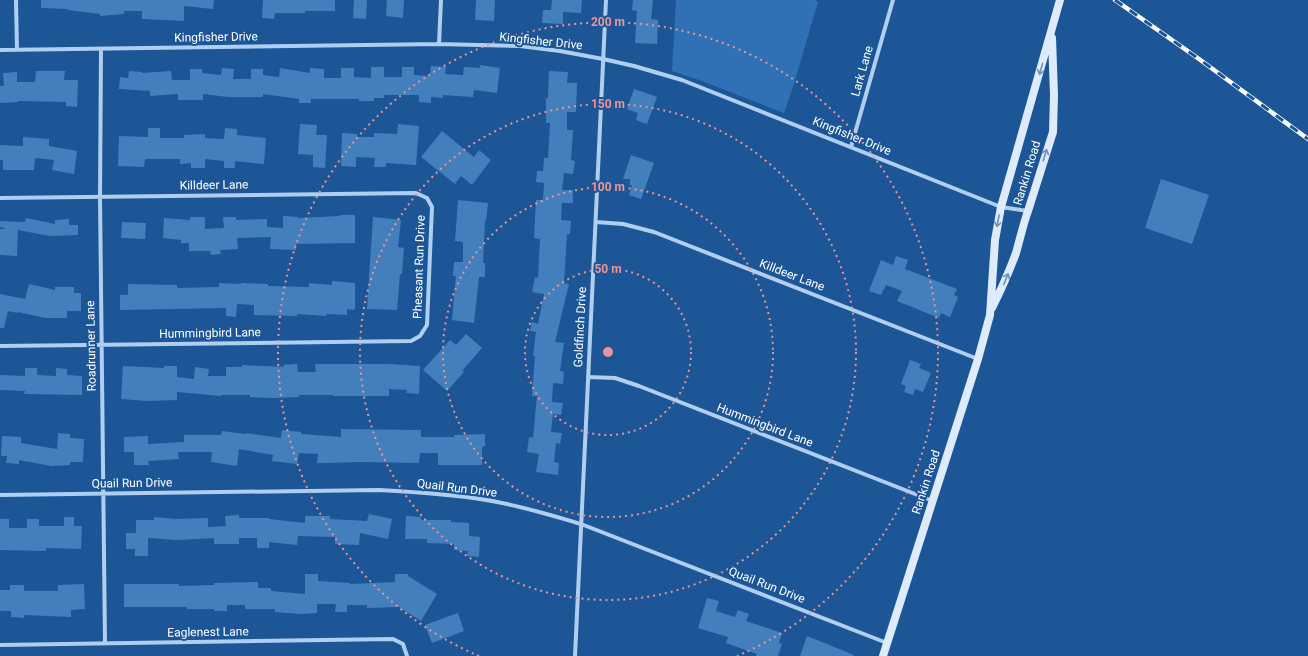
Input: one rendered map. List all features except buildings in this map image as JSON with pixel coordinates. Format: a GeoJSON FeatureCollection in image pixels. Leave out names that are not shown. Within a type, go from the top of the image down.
{"type":"FeatureCollection","features":[{"type":"Feature","properties":{"kind":"street"},"geometry":{"type":"LineString","coordinates":[[16,0],[16,50]]}},
{"type":"Feature","properties":{"kind":"street"},"geometry":{"type":"LineString","coordinates":[[439,44],[441,0]]}},
{"type":"Feature","properties":{"kind":"street","name":"Goldfinch Drive"},"geometry":{"type":"LineString","coordinates":[[575,656],[606,0]]}},
{"type":"Feature","properties":{"kind":"street","name":"Lark Lane"},"geometry":{"type":"LineString","coordinates":[[851,147],[893,0]]}},
{"type":"Feature","properties":{"kind":"street","name":"Rankin Road"},"geometry":{"type":"LineString","coordinates":[[990,315],[995,240],[1001,207],[1060,0]]}},
{"type":"Feature","properties":{"kind":"street","name":"Rankin Road"},"geometry":{"type":"LineString","coordinates":[[883,656],[978,359],[990,315],[1005,283],[1016,252],[1023,224],[1053,132],[1054,95],[1051,32]]}},
{"type":"Feature","properties":{"kind":"street","name":"Kingfisher Drive"},"geometry":{"type":"LineString","coordinates":[[0,50],[439,44],[520,46],[560,51],[634,66],[682,80],[1001,207],[1028,211]]}},
{"type":"Feature","properties":{"kind":"street","name":"Roadrunner Lane"},"geometry":{"type":"LineString","coordinates":[[101,49],[101,345],[106,643]]}},
{"type":"Feature","properties":{"kind":"street","name":"Killdeer Lane"},"geometry":{"type":"LineString","coordinates":[[0,198],[416,193],[427,198]]}},
{"type":"Feature","properties":{"kind":"street","name":"Pheasant Run Drive"},"geometry":{"type":"LineString","coordinates":[[420,336],[427,325],[432,207],[427,198]]}},
{"type":"Feature","properties":{"kind":"street","name":"Killdeer Lane"},"geometry":{"type":"LineString","coordinates":[[596,222],[623,224],[654,232],[978,359]]}},
{"type":"Feature","properties":{"kind":"street","name":"Hummingbird Lane"},"geometry":{"type":"LineString","coordinates":[[0,346],[411,341],[420,336]]}},
{"type":"Feature","properties":{"kind":"street","name":"Hummingbird Lane"},"geometry":{"type":"LineString","coordinates":[[588,377],[615,378],[639,386],[933,501]]}},
{"type":"Feature","properties":{"kind":"street","name":"Quail Run Drive"},"geometry":{"type":"LineString","coordinates":[[0,495],[379,490],[440,494],[487,500],[542,512],[581,524],[887,643]]}},
{"type":"Feature","properties":{"kind":"street","name":"Eaglenest Lane"},"geometry":{"type":"LineString","coordinates":[[0,645],[393,640],[403,644],[407,656]]}},
{"type":"Feature","properties":{"kind":"shaded area"},"geometry":{"type":"Polygon","coordinates":[[[676,0],[815,0],[818,2],[784,113],[672,71],[676,0]]]}},
{"type":"Feature","properties":{"kind":"railway"},"geometry":{"type":"LineString","coordinates":[[1115,0],[1199,59],[1308,139]]}}]}
